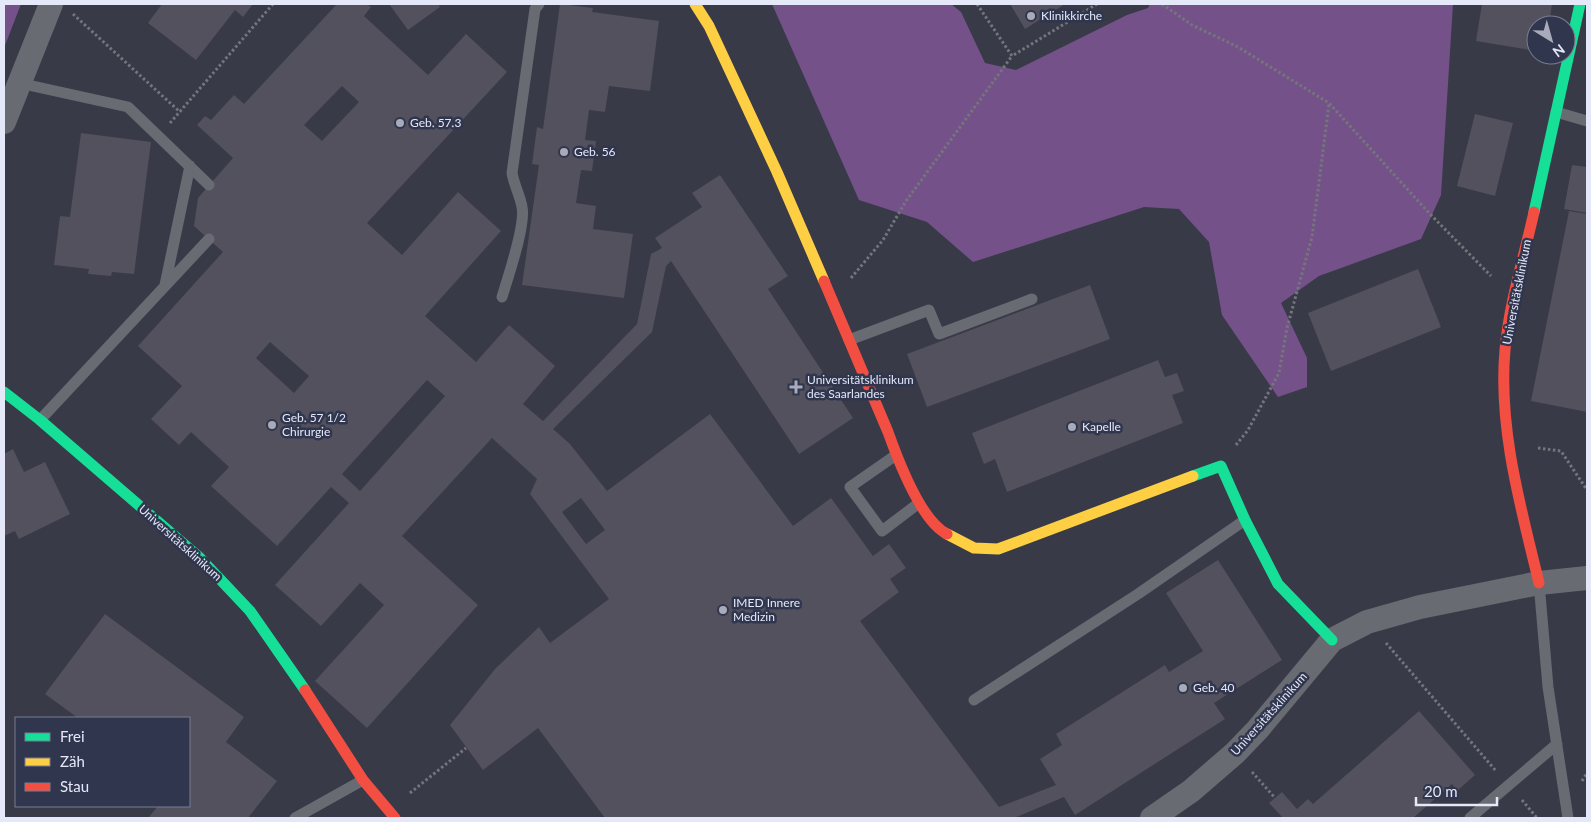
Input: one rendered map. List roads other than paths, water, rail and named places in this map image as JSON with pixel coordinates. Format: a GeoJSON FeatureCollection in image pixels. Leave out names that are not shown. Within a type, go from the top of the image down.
{"type":"FeatureCollection","features":[{"type":"Feature","properties":{"kind":"street"},"geometry":{"type":"LineString","coordinates":[[695,4],[709,26],[777,172],[888,432],[896,455],[919,503],[941,531],[974,548],[998,549],[1221,466],[1245,520],[1278,584],[1332,640]]}},
{"type":"Feature","properties":{"kind":"street","name":"Universitätsklinikum"},"geometry":{"type":"LineString","coordinates":[[1539,583],[1520,505],[1506,403],[1504,365],[1508,330],[1580,4]]}},
{"type":"Feature","properties":{"kind":"street"},"geometry":{"type":"LineString","coordinates":[[4,122],[19,83],[60,7]]}},
{"type":"Feature","properties":{"kind":"street","name":"Universitätsklinikum"},"geometry":{"type":"LineString","coordinates":[[4,392],[40,420],[200,558],[250,611],[293,671],[363,780],[392,815]]}},
{"type":"Feature","properties":{"kind":"street","name":"Universitätsklinikum"},"geometry":{"type":"LineString","coordinates":[[1152,818],[1191,791],[1235,753],[1258,729],[1332,640],[1367,622],[1420,607],[1539,583],[1587,578]]}},
{"type":"Feature","properties":{"kind":"lane"},"geometry":{"type":"LineString","coordinates":[[502,297],[523,223],[522,207],[512,173],[535,9],[539,4]]}},
{"type":"Feature","properties":{"kind":"lane"},"geometry":{"type":"LineString","coordinates":[[19,83],[128,107],[209,185]]}},
{"type":"Feature","properties":{"kind":"lane"},"geometry":{"type":"LineString","coordinates":[[1556,112],[1587,121]]}},
{"type":"Feature","properties":{"kind":"lane"},"geometry":{"type":"LineString","coordinates":[[165,286],[190,166]]}},
{"type":"Feature","properties":{"kind":"lane"},"geometry":{"type":"LineString","coordinates":[[40,420],[209,239]]}},
{"type":"Feature","properties":{"kind":"lane"},"geometry":{"type":"LineString","coordinates":[[849,340],[929,310],[939,334],[1032,299]]}},
{"type":"Feature","properties":{"kind":"lane"},"geometry":{"type":"LineString","coordinates":[[896,455],[850,488],[882,531],[919,503]]}},
{"type":"Feature","properties":{"kind":"lane"},"geometry":{"type":"LineString","coordinates":[[974,700],[1138,594],[1245,520]]}},
{"type":"Feature","properties":{"kind":"lane"},"geometry":{"type":"LineString","coordinates":[[1539,583],[1548,687],[1568,818]]}},
{"type":"Feature","properties":{"kind":"lane"},"geometry":{"type":"LineString","coordinates":[[1470,818],[1557,744]]}},
{"type":"Feature","properties":{"kind":"lane"},"geometry":{"type":"LineString","coordinates":[[295,818],[363,780]]}},
{"type":"Feature","properties":{"kind":"place","name":"Klinikkirche"},"geometry":{"type":"Point","coordinates":[1031,16]}},
{"type":"Feature","properties":{"kind":"place","name":"Geb. 57.3"},"geometry":{"type":"Point","coordinates":[400,123]}},
{"type":"Feature","properties":{"kind":"place","name":"Geb. 56"},"geometry":{"type":"Point","coordinates":[564,152]}},
{"type":"Feature","properties":{"kind":"place","name":"Universitätsklinikum des Saarlandes"},"geometry":{"type":"Point","coordinates":[796,387]}},
{"type":"Feature","properties":{"kind":"place","name":"Geb. 57 1/2 Chirurgie"},"geometry":{"type":"Point","coordinates":[272,425]}},
{"type":"Feature","properties":{"kind":"place","name":"Kapelle"},"geometry":{"type":"Point","coordinates":[1072,427]}},
{"type":"Feature","properties":{"kind":"place","name":"IMED Innere Medizin"},"geometry":{"type":"Point","coordinates":[723,610]}},
{"type":"Feature","properties":{"kind":"place","name":"Geb. 40"},"geometry":{"type":"Point","coordinates":[1183,688]}}]}
